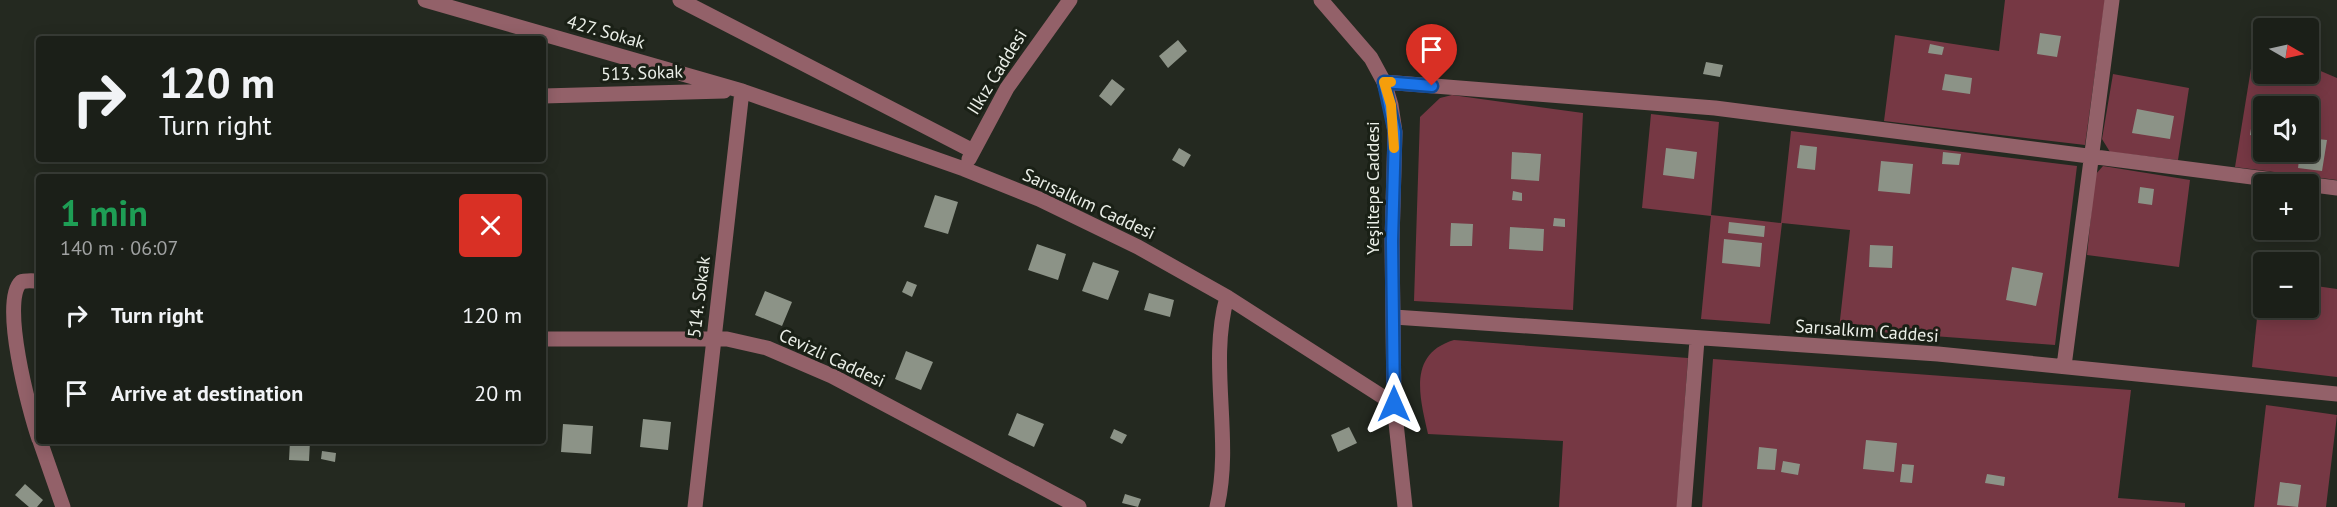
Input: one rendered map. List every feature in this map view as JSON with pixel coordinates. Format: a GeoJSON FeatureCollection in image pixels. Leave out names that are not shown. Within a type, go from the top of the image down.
{"type":"FeatureCollection","features":[{"type":"Feature","properties":{"kind":"street","name":"427. Sokak"},"geometry":{"type":"LineString","coordinates":[[425,0],[742,91]]}},
{"type":"Feature","properties":{"kind":"street"},"geometry":{"type":"LineString","coordinates":[[680,0],[973,151]]}},
{"type":"Feature","properties":{"kind":"street","name":"Ilkız Caddesi"},"geometry":{"type":"LineString","coordinates":[[964,169],[1007,88],[1070,0]]}},
{"type":"Feature","properties":{"kind":"street","name":"Yeşiltepe Caddesi"},"geometry":{"type":"LineString","coordinates":[[1320,0],[1371,58],[1384,82],[1395,132],[1392,241],[1394,404],[1405,507]]}},
{"type":"Feature","properties":{"kind":"street"},"geometry":{"type":"LineString","coordinates":[[2064,366],[2112,0]]}},
{"type":"Feature","properties":{"kind":"street"},"geometry":{"type":"LineString","coordinates":[[1384,82],[1715,108],[2337,188]]}},
{"type":"Feature","properties":{"kind":"street","name":"513. Sokak"},"geometry":{"type":"LineString","coordinates":[[546,96],[742,91]]}},
{"type":"Feature","properties":{"kind":"street","name":"Sarısalkım Caddesi"},"geometry":{"type":"LineString","coordinates":[[742,91],[964,169],[1092,223],[1138,246],[1227,297],[1394,404]]}},
{"type":"Feature","properties":{"kind":"street","name":"514. Sokak"},"geometry":{"type":"LineString","coordinates":[[695,507],[742,91]]}},
{"type":"Feature","properties":{"kind":"street"},"geometry":{"type":"LineString","coordinates":[[36,281],[22,282],[12,290],[6,304],[6,325],[12,363],[36,431]]}},
{"type":"Feature","properties":{"kind":"street"},"geometry":{"type":"LineString","coordinates":[[1218,507],[1221,444],[1220,338],[1227,297]]}},
{"type":"Feature","properties":{"kind":"street","name":"Sarısalkım Caddesi"},"geometry":{"type":"LineString","coordinates":[[1394,317],[1697,340],[1938,354],[2337,394]]}},
{"type":"Feature","properties":{"kind":"street","name":"Cevizli Caddesi"},"geometry":{"type":"LineString","coordinates":[[546,339],[714,339],[745,342],[767,348],[822,371],[1079,507]]}},
{"type":"Feature","properties":{"kind":"street"},"geometry":{"type":"LineString","coordinates":[[1684,507],[1697,340]]}},
{"type":"Feature","properties":{"kind":"street"},"geometry":{"type":"LineString","coordinates":[[40,444],[63,507]]}},
{"type":"Feature","properties":{"kind":"shaded area"},"geometry":{"type":"Polygon","coordinates":[[[2005,0],[2105,0],[2085,145],[1884,121],[1895,35],[1999,51],[2005,0]]]}},
{"type":"Feature","properties":{"kind":"shaded area"},"geometry":{"type":"Polygon","coordinates":[[[2253,56],[2253,84],[2319,84],[2319,70],[2337,78],[2337,180],[2319,178],[2319,174],[2290,174],[2235,167],[2253,56]]]}},
{"type":"Feature","properties":{"kind":"shaded area"},"geometry":{"type":"Polygon","coordinates":[[[2113,74],[2189,88],[2178,160],[2110,152],[2102,139],[2113,74]]]}},
{"type":"Feature","properties":{"kind":"shaded area"},"geometry":{"type":"Polygon","coordinates":[[[1452,95],[1583,113],[1573,310],[1414,301],[1420,117],[1440,98],[1452,95]]]}},
{"type":"Feature","properties":{"kind":"shaded area"},"geometry":{"type":"Polygon","coordinates":[[[1651,114],[1719,122],[1711,215],[1781,223],[1791,131],[2077,166],[2055,345],[1839,329],[1850,230],[1782,223],[1770,324],[1701,319],[1711,216],[1642,208],[1651,114]]]}},
{"type":"Feature","properties":{"kind":"shaded area"},"geometry":{"type":"Polygon","coordinates":[[[2103,166],[2190,180],[2179,267],[2087,255],[2095,175],[2103,166]]]}},
{"type":"Feature","properties":{"kind":"shaded area"},"geometry":{"type":"Polygon","coordinates":[[[2319,286],[2337,289],[2337,377],[2252,367],[2257,318],[2319,318],[2319,286]]]}},
{"type":"Feature","properties":{"kind":"shaded area"},"geometry":{"type":"Polygon","coordinates":[[[1454,340],[1688,358],[1677,507],[1559,507],[1563,441],[1428,434],[1420,392],[1423,366],[1429,356],[1439,347],[1454,340]]]}},
{"type":"Feature","properties":{"kind":"shaded area"},"geometry":{"type":"Polygon","coordinates":[[[1713,359],[2131,390],[2118,498],[2185,503],[2185,507],[1702,507],[1713,359]]]}},
{"type":"Feature","properties":{"kind":"shaded area"},"geometry":{"type":"Polygon","coordinates":[[[2266,405],[2337,415],[2326,507],[2254,507],[2266,405]]]}},
{"type":"Feature","properties":{"kind":"building"},"geometry":{"type":"Polygon","coordinates":[[[2040,33],[2061,36],[2057,57],[2037,54],[2040,33]]]}},
{"type":"Feature","properties":{"kind":"building"},"geometry":{"type":"Polygon","coordinates":[[[1178,40],[1187,51],[1168,68],[1159,56],[1178,40]]]}},
{"type":"Feature","properties":{"kind":"building"},"geometry":{"type":"Polygon","coordinates":[[[1930,44],[1944,47],[1942,55],[1928,53],[1930,44]]]}},
{"type":"Feature","properties":{"kind":"building"},"geometry":{"type":"Polygon","coordinates":[[[1706,62],[1723,65],[1720,77],[1703,74],[1706,62]]]}},
{"type":"Feature","properties":{"kind":"building"},"geometry":{"type":"Polygon","coordinates":[[[1945,74],[1972,78],[1970,94],[1942,90],[1945,74]]]}},
{"type":"Feature","properties":{"kind":"building"},"geometry":{"type":"Polygon","coordinates":[[[1112,79],[1125,89],[1111,106],[1099,96],[1112,79]]]}},
{"type":"Feature","properties":{"kind":"building"},"geometry":{"type":"Polygon","coordinates":[[[2137,109],[2174,116],[2170,139],[2132,133],[2137,109]]]}},
{"type":"Feature","properties":{"kind":"building"},"geometry":{"type":"Polygon","coordinates":[[[2253,116],[2253,136],[2250,135],[2253,116]]]}},
{"type":"Feature","properties":{"kind":"building"},"geometry":{"type":"Polygon","coordinates":[[[2319,139],[2327,140],[2322,171],[2298,168],[2299,162],[2319,162],[2319,139]]]}},
{"type":"Feature","properties":{"kind":"building"},"geometry":{"type":"Polygon","coordinates":[[[1800,145],[1817,147],[1815,170],[1797,168],[1800,145]]]}},
{"type":"Feature","properties":{"kind":"building"},"geometry":{"type":"Polygon","coordinates":[[[1179,148],[1191,155],[1184,167],[1172,160],[1179,148]]]}},
{"type":"Feature","properties":{"kind":"building"},"geometry":{"type":"Polygon","coordinates":[[[1666,148],[1697,152],[1694,179],[1663,175],[1666,148]]]}},
{"type":"Feature","properties":{"kind":"building"},"geometry":{"type":"Polygon","coordinates":[[[1512,152],[1541,154],[1539,181],[1511,179],[1512,152]]]}},
{"type":"Feature","properties":{"kind":"building"},"geometry":{"type":"Polygon","coordinates":[[[1943,152],[1961,154],[1959,165],[1942,164],[1943,152]]]}},
{"type":"Feature","properties":{"kind":"building"},"geometry":{"type":"Polygon","coordinates":[[[1881,161],[1913,164],[1910,194],[1878,191],[1881,161]]]}},
{"type":"Feature","properties":{"kind":"building"},"geometry":{"type":"Polygon","coordinates":[[[2140,187],[2154,189],[2152,205],[2138,203],[2140,187]]]}},
{"type":"Feature","properties":{"kind":"building"},"geometry":{"type":"Polygon","coordinates":[[[1513,191],[1522,193],[1522,201],[1512,200],[1513,191]]]}},
{"type":"Feature","properties":{"kind":"building"},"geometry":{"type":"Polygon","coordinates":[[[935,195],[958,202],[948,234],[924,227],[935,195]]]}},
{"type":"Feature","properties":{"kind":"building"},"geometry":{"type":"Polygon","coordinates":[[[1554,218],[1565,219],[1565,227],[1553,226],[1554,218]]]}},
{"type":"Feature","properties":{"kind":"building"},"geometry":{"type":"Polygon","coordinates":[[[1729,222],[1765,226],[1764,237],[1728,233],[1729,222]]]}},
{"type":"Feature","properties":{"kind":"building"},"geometry":{"type":"Polygon","coordinates":[[[1451,223],[1473,224],[1472,246],[1450,246],[1451,223]]]}},
{"type":"Feature","properties":{"kind":"building"},"geometry":{"type":"Polygon","coordinates":[[[1510,227],[1544,229],[1543,251],[1509,249],[1510,227]]]}},
{"type":"Feature","properties":{"kind":"building"},"geometry":{"type":"Polygon","coordinates":[[[1724,239],[1762,243],[1760,267],[1722,263],[1724,239]]]}},
{"type":"Feature","properties":{"kind":"building"},"geometry":{"type":"Polygon","coordinates":[[[1037,244],[1066,254],[1058,280],[1028,270],[1037,244]]]}},
{"type":"Feature","properties":{"kind":"building"},"geometry":{"type":"Polygon","coordinates":[[[1870,245],[1893,246],[1892,268],[1869,267],[1870,245]]]}},
{"type":"Feature","properties":{"kind":"building"},"geometry":{"type":"Polygon","coordinates":[[[1093,262],[1119,271],[1108,300],[1082,291],[1093,262]]]}},
{"type":"Feature","properties":{"kind":"building"},"geometry":{"type":"Polygon","coordinates":[[[2012,267],[2043,273],[2036,306],[2006,300],[2012,267]]]}},
{"type":"Feature","properties":{"kind":"building"},"geometry":{"type":"Polygon","coordinates":[[[907,281],[917,285],[912,297],[902,292],[907,281]]]}},
{"type":"Feature","properties":{"kind":"building"},"geometry":{"type":"Polygon","coordinates":[[[765,291],[792,302],[782,326],[755,315],[765,291]]]}},
{"type":"Feature","properties":{"kind":"building"},"geometry":{"type":"Polygon","coordinates":[[[1149,293],[1174,300],[1170,317],[1144,310],[1149,293]]]}},
{"type":"Feature","properties":{"kind":"building"},"geometry":{"type":"Polygon","coordinates":[[[906,351],[933,362],[921,390],[895,379],[906,351]]]}},
{"type":"Feature","properties":{"kind":"building"},"geometry":{"type":"Polygon","coordinates":[[[1017,413],[1044,424],[1034,447],[1008,435],[1017,413]]]}},
{"type":"Feature","properties":{"kind":"building"},"geometry":{"type":"Polygon","coordinates":[[[643,419],[671,422],[668,450],[640,447],[643,419]]]}},
{"type":"Feature","properties":{"kind":"building"},"geometry":{"type":"Polygon","coordinates":[[[563,424],[593,426],[591,454],[561,452],[563,424]]]}},
{"type":"Feature","properties":{"kind":"building"},"geometry":{"type":"Polygon","coordinates":[[[1349,427],[1357,443],[1338,452],[1331,435],[1349,427]]]}},
{"type":"Feature","properties":{"kind":"building"},"geometry":{"type":"Polygon","coordinates":[[[1114,429],[1127,435],[1122,444],[1110,438],[1114,429]]]}},
{"type":"Feature","properties":{"kind":"building"},"geometry":{"type":"Polygon","coordinates":[[[1866,440],[1897,443],[1894,472],[1863,469],[1866,440]]]}},
{"type":"Feature","properties":{"kind":"building"},"geometry":{"type":"Polygon","coordinates":[[[290,444],[310,444],[309,461],[289,460],[290,444]]]}},
{"type":"Feature","properties":{"kind":"building"},"geometry":{"type":"Polygon","coordinates":[[[1759,447],[1777,449],[1775,470],[1757,469],[1759,447]]]}},
{"type":"Feature","properties":{"kind":"building"},"geometry":{"type":"Polygon","coordinates":[[[322,451],[336,453],[335,462],[321,459],[322,451]]]}},
{"type":"Feature","properties":{"kind":"building"},"geometry":{"type":"Polygon","coordinates":[[[1783,461],[1800,464],[1798,475],[1781,472],[1783,461]]]}},
{"type":"Feature","properties":{"kind":"building"},"geometry":{"type":"Polygon","coordinates":[[[1902,464],[1914,465],[1912,483],[1900,482],[1902,464]]]}},
{"type":"Feature","properties":{"kind":"building"},"geometry":{"type":"Polygon","coordinates":[[[1987,474],[2005,477],[2004,486],[1985,483],[1987,474]]]}},
{"type":"Feature","properties":{"kind":"building"},"geometry":{"type":"Polygon","coordinates":[[[2280,482],[2301,485],[2298,507],[2277,505],[2280,482]]]}},
{"type":"Feature","properties":{"kind":"building"},"geometry":{"type":"Polygon","coordinates":[[[25,484],[43,500],[37,507],[29,507],[15,495],[25,484]]]}},
{"type":"Feature","properties":{"kind":"building"},"geometry":{"type":"Polygon","coordinates":[[[1125,494],[1141,499],[1138,507],[1122,503],[1125,494]]]}},
{"type":"Feature","properties":{"kind":"slow traffic"},"geometry":{"type":"LineString","coordinates":[[1391,82],[1384,82],[1391,105],[1395,132],[1394,148]]}},
{"type":"Feature","properties":{"kind":"route"},"geometry":{"type":"LineString","coordinates":[[1394,404],[1392,241],[1395,132],[1391,105],[1384,82],[1432,86]]}}]}
